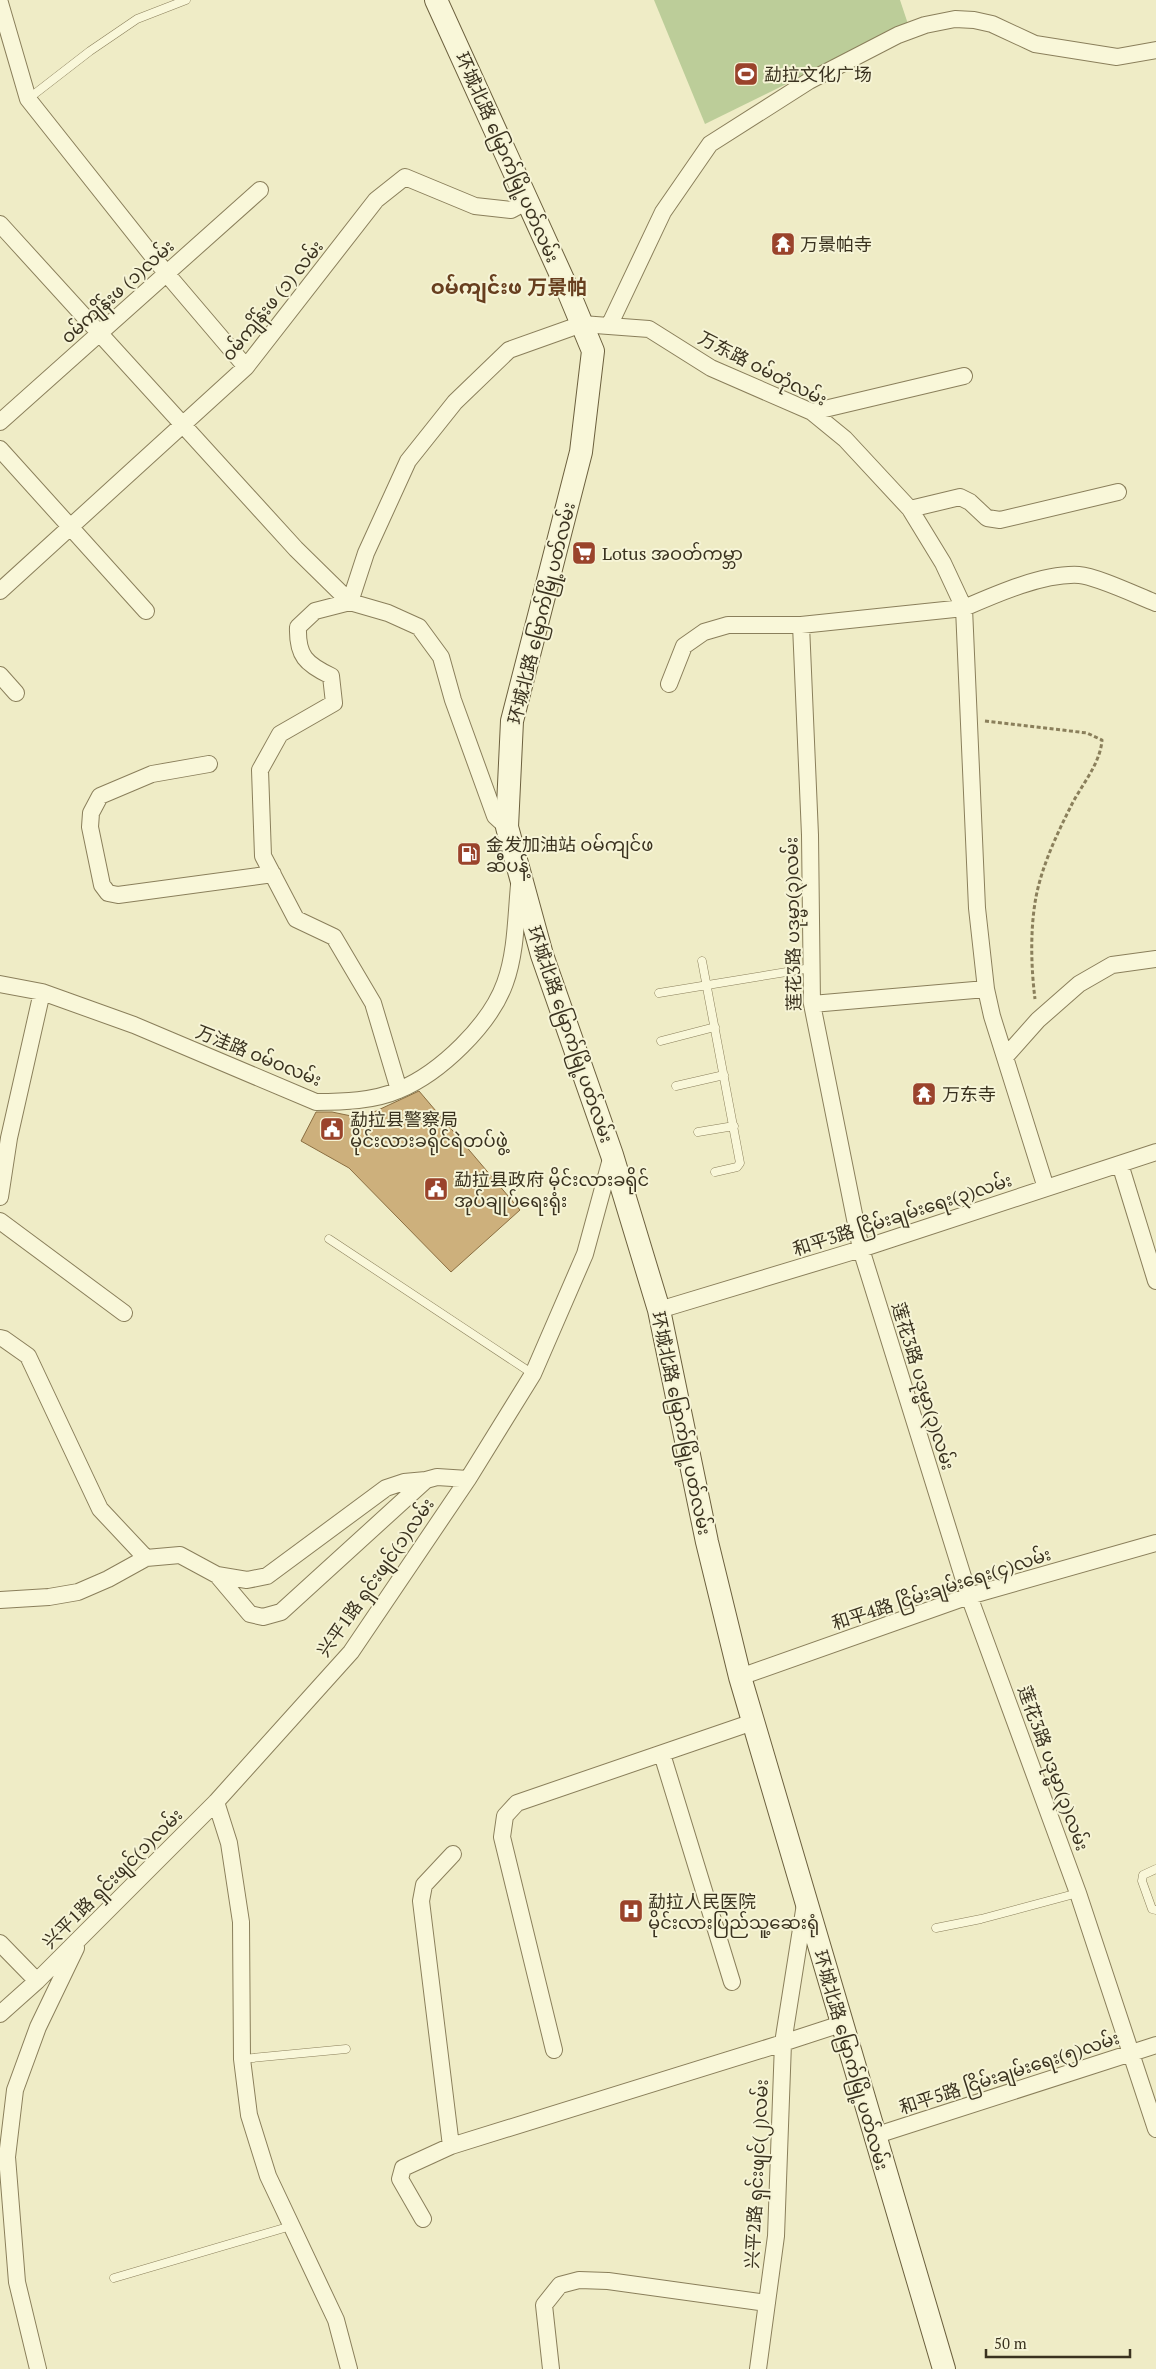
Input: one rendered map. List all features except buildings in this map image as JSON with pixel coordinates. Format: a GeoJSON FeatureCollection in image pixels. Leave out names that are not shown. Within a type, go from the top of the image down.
{"type":"FeatureCollection","features":[{"type":"Feature","properties":{"kind":"street","name":"环城北路 မြောက်မြို့ပတ်လမ်း"},"geometry":{"type":"LineString","coordinates":[[436,0],[528,201],[593,351],[581,452],[512,721],[507,827],[542,955],[612,1155],[659,1310],[707,1542],[740,1677],[944,2369]]}},
{"type":"Feature","properties":{"kind":"street"},"geometry":{"type":"LineString","coordinates":[[0,3],[28,99],[166,273],[246,367]]}},
{"type":"Feature","properties":{"kind":"street"},"geometry":{"type":"LineString","coordinates":[[609,326],[663,212],[710,144],[809,81],[898,35],[925,25],[955,19],[974,20],[992,24],[1035,44],[1117,57],[1156,50]]}},
{"type":"Feature","properties":{"kind":"street","name":"ဝမ်ကျိန်းဖ (၁) လမ်း"},"geometry":{"type":"LineString","coordinates":[[0,591],[246,367],[376,200],[405,176],[476,206],[511,210],[528,201]]}},
{"type":"Feature","properties":{"kind":"street","name":"ဝမ်ကျိန်းဖ (၁)လမ်း"},"geometry":{"type":"LineString","coordinates":[[0,422],[260,190]]}},
{"type":"Feature","properties":{"kind":"street"},"geometry":{"type":"LineString","coordinates":[[0,224],[296,549],[350,602],[388,613],[419,627],[441,657],[453,700],[495,816],[507,827]]}},
{"type":"Feature","properties":{"kind":"street"},"geometry":{"type":"LineString","coordinates":[[350,602],[366,554],[408,461],[455,402],[509,350],[582,324]]}},
{"type":"Feature","properties":{"kind":"street","name":"万东路 ဝမ်တုံလမ်း"},"geometry":{"type":"LineString","coordinates":[[582,324],[649,329],[712,368],[812,412],[844,438],[910,509],[943,563],[964,608]]}},
{"type":"Feature","properties":{"kind":"street"},"geometry":{"type":"LineString","coordinates":[[812,412],[964,376]]}},
{"type":"Feature","properties":{"kind":"street"},"geometry":{"type":"LineString","coordinates":[[0,449],[146,611]]}},
{"type":"Feature","properties":{"kind":"street"},"geometry":{"type":"LineString","coordinates":[[910,509],[960,497],[970,502],[987,518],[1000,520],[1118,492]]}},
{"type":"Feature","properties":{"kind":"street"},"geometry":{"type":"LineString","coordinates":[[669,684],[684,646],[704,632],[728,625],[801,625],[964,608],[989,597],[1049,578],[1080,575],[1156,603]]}},
{"type":"Feature","properties":{"kind":"street"},"geometry":{"type":"LineString","coordinates":[[350,602],[314,611],[298,627],[298,647],[312,667],[331,676],[334,703],[280,734],[260,770],[263,856],[296,919],[334,937],[372,1003],[399,1090]]}},
{"type":"Feature","properties":{"kind":"street"},"geometry":{"type":"LineString","coordinates":[[964,608],[977,908],[986,989],[992,1016],[1046,1188]]}},
{"type":"Feature","properties":{"kind":"street","name":"莲花3路 ပဒုမ္မာ(၃)လမ်း"},"geometry":{"type":"LineString","coordinates":[[801,625],[810,835],[812,1004],[861,1249],[969,1596],[1078,1892],[1156,2129]]}},
{"type":"Feature","properties":{"kind":"street"},"geometry":{"type":"LineString","coordinates":[[0,675],[16,693]]}},
{"type":"Feature","properties":{"kind":"street"},"geometry":{"type":"LineString","coordinates":[[209,764],[152,774],[100,796],[91,813],[90,827],[102,885],[108,893],[118,895],[273,874]]}},
{"type":"Feature","properties":{"kind":"street","name":"万洼路 ဝမ်ဝလမ်း"},"geometry":{"type":"LineString","coordinates":[[0,984],[42,992],[134,1025],[316,1102],[342,1102],[375,1097],[399,1090],[453,1054],[496,1003],[505,983],[512,953],[521,876]]}},
{"type":"Feature","properties":{"kind":"street"},"geometry":{"type":"LineString","coordinates":[[1005,1057],[1038,1020],[1079,984],[1112,965],[1156,958]]}},
{"type":"Feature","properties":{"kind":"street"},"geometry":{"type":"LineString","coordinates":[[812,1004],[986,989]]}},
{"type":"Feature","properties":{"kind":"street"},"geometry":{"type":"LineString","coordinates":[[0,1197],[9,1138],[42,992]]}},
{"type":"Feature","properties":{"kind":"street","name":"和平3路 ငြိမ်းချမ်းရေး(၃)လမ်း"},"geometry":{"type":"LineString","coordinates":[[659,1310],[861,1249],[1156,1152]]}},
{"type":"Feature","properties":{"kind":"street","name":"兴平1路 ရှင်းဖျင်(၁)လမ်း"},"geometry":{"type":"LineString","coordinates":[[0,2014],[37,1981],[216,1802],[351,1652],[468,1479],[533,1374],[585,1254],[612,1155]]}},
{"type":"Feature","properties":{"kind":"street"},"geometry":{"type":"LineString","coordinates":[[1120,1164],[1156,1281]]}},
{"type":"Feature","properties":{"kind":"street"},"geometry":{"type":"LineString","coordinates":[[0,1221],[124,1313]]}},
{"type":"Feature","properties":{"kind":"street"},"geometry":{"type":"LineString","coordinates":[[0,1338],[28,1356],[100,1509],[146,1558]]}},
{"type":"Feature","properties":{"kind":"street"},"geometry":{"type":"LineString","coordinates":[[0,1600],[49,1597],[78,1592],[108,1579],[146,1558],[180,1555],[217,1575],[247,1580],[267,1576],[386,1488],[404,1482],[437,1477],[468,1479]]}},
{"type":"Feature","properties":{"kind":"street"},"geometry":{"type":"LineString","coordinates":[[217,1575],[250,1614],[263,1617],[282,1612],[426,1480]]}},
{"type":"Feature","properties":{"kind":"street","name":"和平4路 ငြိမ်းချမ်းရေး(၄)လမ်း"},"geometry":{"type":"LineString","coordinates":[[740,1677],[969,1596],[1156,1543]]}},
{"type":"Feature","properties":{"kind":"street"},"geometry":{"type":"LineString","coordinates":[[554,2050],[502,1837],[505,1816],[517,1803],[753,1722]]}},
{"type":"Feature","properties":{"kind":"street"},"geometry":{"type":"LineString","coordinates":[[662,1754],[732,1982]]}},
{"type":"Feature","properties":{"kind":"street"},"geometry":{"type":"LineString","coordinates":[[216,1802],[229,1843],[241,1922],[242,2059],[249,2115],[268,2176],[336,2320],[348,2369]]}},
{"type":"Feature","properties":{"kind":"street"},"geometry":{"type":"LineString","coordinates":[[451,2146],[420,1901],[424,1885],[453,1854]]}},
{"type":"Feature","properties":{"kind":"street","name":"兴平2路 ရှင်းဖျင်(၂)လမ်း"},"geometry":{"type":"LineString","coordinates":[[758,2369],[776,2236],[783,2042],[806,1901]]}},
{"type":"Feature","properties":{"kind":"street"},"geometry":{"type":"LineString","coordinates":[[38,2369],[17,2282],[7,2157],[14,2090],[38,2027],[82,1935]]}},
{"type":"Feature","properties":{"kind":"street"},"geometry":{"type":"LineString","coordinates":[[0,1943],[37,1981]]}},
{"type":"Feature","properties":{"kind":"street"},"geometry":{"type":"LineString","coordinates":[[423,2219],[400,2179],[403,2168],[451,2146],[841,2024]]}},
{"type":"Feature","properties":{"kind":"street","name":"和平5路 ငြိမ်းချမ်းရေး(၅)လမ်း"},"geometry":{"type":"LineString","coordinates":[[874,2136],[1156,2045]]}},
{"type":"Feature","properties":{"kind":"street"},"geometry":{"type":"LineString","coordinates":[[0,2109],[14,2090]]}},
{"type":"Feature","properties":{"kind":"street"},"geometry":{"type":"LineString","coordinates":[[551,2369],[544,2305],[560,2285],[579,2280],[608,2281],[767,2303]]}},
{"type":"Feature","properties":{"kind":"lane"},"geometry":{"type":"LineString","coordinates":[[28,99],[90,51],[137,19],[186,0]]}},
{"type":"Feature","properties":{"kind":"lane"},"geometry":{"type":"LineString","coordinates":[[702,961],[740,1164],[737,1167],[715,1172]]}},
{"type":"Feature","properties":{"kind":"lane"},"geometry":{"type":"LineString","coordinates":[[659,993],[811,968]]}},
{"type":"Feature","properties":{"kind":"lane"},"geometry":{"type":"LineString","coordinates":[[661,1041],[715,1027]]}},
{"type":"Feature","properties":{"kind":"lane"},"geometry":{"type":"LineString","coordinates":[[676,1086],[724,1075]]}},
{"type":"Feature","properties":{"kind":"lane"},"geometry":{"type":"LineString","coordinates":[[698,1132],[734,1126]]}},
{"type":"Feature","properties":{"kind":"lane"},"geometry":{"type":"LineString","coordinates":[[329,1238],[533,1374]]}},
{"type":"Feature","properties":{"kind":"lane"},"geometry":{"type":"LineString","coordinates":[[1156,1869],[1143,1875],[1142,1881],[1152,1909],[1156,1910]]}},
{"type":"Feature","properties":{"kind":"lane"},"geometry":{"type":"LineString","coordinates":[[936,1928],[996,1915],[1078,1892]]}},
{"type":"Feature","properties":{"kind":"lane"},"geometry":{"type":"LineString","coordinates":[[242,2059],[346,2050]]}},
{"type":"Feature","properties":{"kind":"lane"},"geometry":{"type":"LineString","coordinates":[[114,2278],[292,2226]]}},
{"type":"Feature","properties":{"kind":"path"},"geometry":{"type":"LineString","coordinates":[[969,720],[1087,733],[1102,740],[1097,762],[1079,788],[1053,842],[1036,896],[1033,937],[1034,992],[1038,1020]]}},
{"type":"Feature","properties":{"kind":"green space","name":"勐拉文化广场"},"geometry":{"type":"Polygon","coordinates":[[[654,0],[900,0],[908,24],[705,124],[654,0]]]}},
{"type":"Feature","properties":{"kind":"place","name":"勐拉文化广场"},"geometry":{"type":"Point","coordinates":[746,74]}},
{"type":"Feature","properties":{"kind":"place","name":"万景帕寺"},"geometry":{"type":"Point","coordinates":[783,244]}},
{"type":"Feature","properties":{"kind":"place","name":"Lotus အဝတ်ကမ္ဘာ"},"geometry":{"type":"Point","coordinates":[584,553]}},
{"type":"Feature","properties":{"kind":"place","name":"金发加油站 ဝမ်ကျင်ဖ ဆီပန့်"},"geometry":{"type":"Point","coordinates":[469,854]}},
{"type":"Feature","properties":{"kind":"place","name":"万东寺"},"geometry":{"type":"Point","coordinates":[924,1094]}},
{"type":"Feature","properties":{"kind":"place","name":"勐拉县警察局 မိုင်းလားခရိုင်ရဲတပ်ဖွဲ့"},"geometry":{"type":"Point","coordinates":[332,1129]}},
{"type":"Feature","properties":{"kind":"place","name":"勐拉县政府 မိုင်းလားခရိုင် အုပ်ချုပ်ရေးရုံး"},"geometry":{"type":"Point","coordinates":[436,1189]}},
{"type":"Feature","properties":{"kind":"place","name":"勐拉人民医院 မိုင်းလားပြည်သူ့ဆေးရုံ"},"geometry":{"type":"Point","coordinates":[631,1911]}},
{"type":"Feature","properties":{"kind":"district","name":"ဝမ်ကျင်းဖ 万景帕"},"geometry":{"type":"Point","coordinates":[509,286]}}]}
